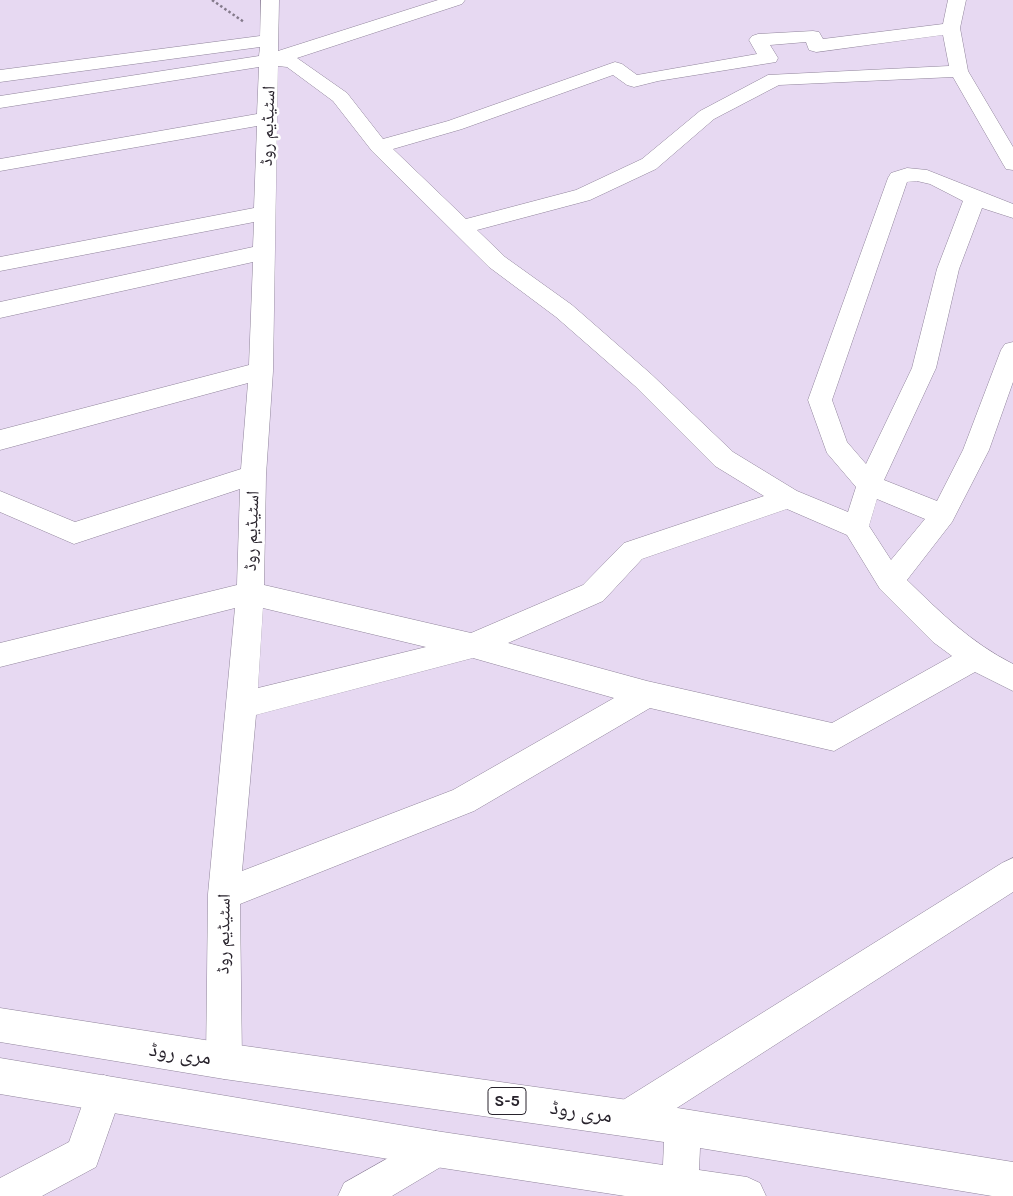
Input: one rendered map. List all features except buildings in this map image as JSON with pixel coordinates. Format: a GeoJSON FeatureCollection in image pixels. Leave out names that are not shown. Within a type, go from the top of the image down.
{"type":"FeatureCollection","features":[{"type":"Feature","properties":{"kind":"street","name":"اسٹیڈیم روڈ"},"geometry":{"type":"LineString","coordinates":[[224,1061],[224,894],[242,705],[250,592],[253,475],[261,371],[270,0]]}},
{"type":"Feature","properties":{"kind":"street"},"geometry":{"type":"LineString","coordinates":[[0,102],[269,50],[456,0]]}},
{"type":"Feature","properties":{"kind":"street"},"geometry":{"type":"LineString","coordinates":[[957,0],[951,28],[959,71],[1013,164]]}},
{"type":"Feature","properties":{"kind":"street"},"geometry":{"type":"LineString","coordinates":[[379,147],[455,124],[615,68],[634,81],[658,75],[769,58],[758,40],[812,36],[816,46],[951,28]]}},
{"type":"Feature","properties":{"kind":"street"},"geometry":{"type":"LineString","coordinates":[[0,76],[269,50],[292,62],[340,97],[379,147],[497,262],[564,311],[636,374],[724,459],[788,498],[856,527],[890,581],[943,633],[975,658],[1013,678]]}},
{"type":"Feature","properties":{"kind":"street"},"geometry":{"type":"LineString","coordinates":[[462,227],[583,195],[624,176],[649,164],[707,115],[775,79],[959,71]]}},
{"type":"Feature","properties":{"kind":"street"},"geometry":{"type":"LineString","coordinates":[[0,165],[268,118]]}},
{"type":"Feature","properties":{"kind":"street"},"geometry":{"type":"LineString","coordinates":[[943,515],[869,485],[836,446],[820,400],[898,178],[908,173],[922,175],[975,198],[1013,210]]}},
{"type":"Feature","properties":{"kind":"street"},"geometry":{"type":"LineString","coordinates":[[856,527],[869,485],[924,368],[948,269],[975,198]]}},
{"type":"Feature","properties":{"kind":"street"},"geometry":{"type":"LineString","coordinates":[[0,264],[265,213]]}},
{"type":"Feature","properties":{"kind":"street"},"geometry":{"type":"LineString","coordinates":[[0,310],[263,252]]}},
{"type":"Feature","properties":{"kind":"street"},"geometry":{"type":"LineString","coordinates":[[890,581],[943,515],[976,450],[1013,350]]}},
{"type":"Feature","properties":{"kind":"street"},"geometry":{"type":"LineString","coordinates":[[0,440],[261,371]]}},
{"type":"Feature","properties":{"kind":"street"},"geometry":{"type":"LineString","coordinates":[[0,501],[74,533],[253,475]]}},
{"type":"Feature","properties":{"kind":"street"},"geometry":{"type":"LineString","coordinates":[[242,705],[458,651],[593,592],[634,551],[788,498]]}},
{"type":"Feature","properties":{"kind":"street"},"geometry":{"type":"LineString","coordinates":[[0,655],[250,592],[470,645],[647,694],[834,737],[975,658]]}},
{"type":"Feature","properties":{"kind":"street"},"geometry":{"type":"LineString","coordinates":[[224,894],[463,801],[647,694]]}},
{"type":"Feature","properties":{"kind":"street"},"geometry":{"type":"LineString","coordinates":[[628,1118],[1013,874]]}},
{"type":"Feature","properties":{"kind":"street","name":"مری روڈ"},"geometry":{"type":"LineString","coordinates":[[0,1025],[224,1061],[628,1118],[1013,1181]]}},
{"type":"Feature","properties":{"kind":"street"},"geometry":{"type":"LineString","coordinates":[[0,1076],[436,1149],[747,1196]]}},
{"type":"Feature","properties":{"kind":"street"},"geometry":{"type":"LineString","coordinates":[[4,1196],[83,1154],[104,1093]]}},
{"type":"Feature","properties":{"kind":"street"},"geometry":{"type":"LineString","coordinates":[[680,1186],[683,1128]]}},
{"type":"Feature","properties":{"kind":"street"},"geometry":{"type":"LineString","coordinates":[[358,1196],[436,1149]]}},
{"type":"Feature","properties":{"kind":"path"},"geometry":{"type":"LineString","coordinates":[[212,0],[269,50]]}}]}
